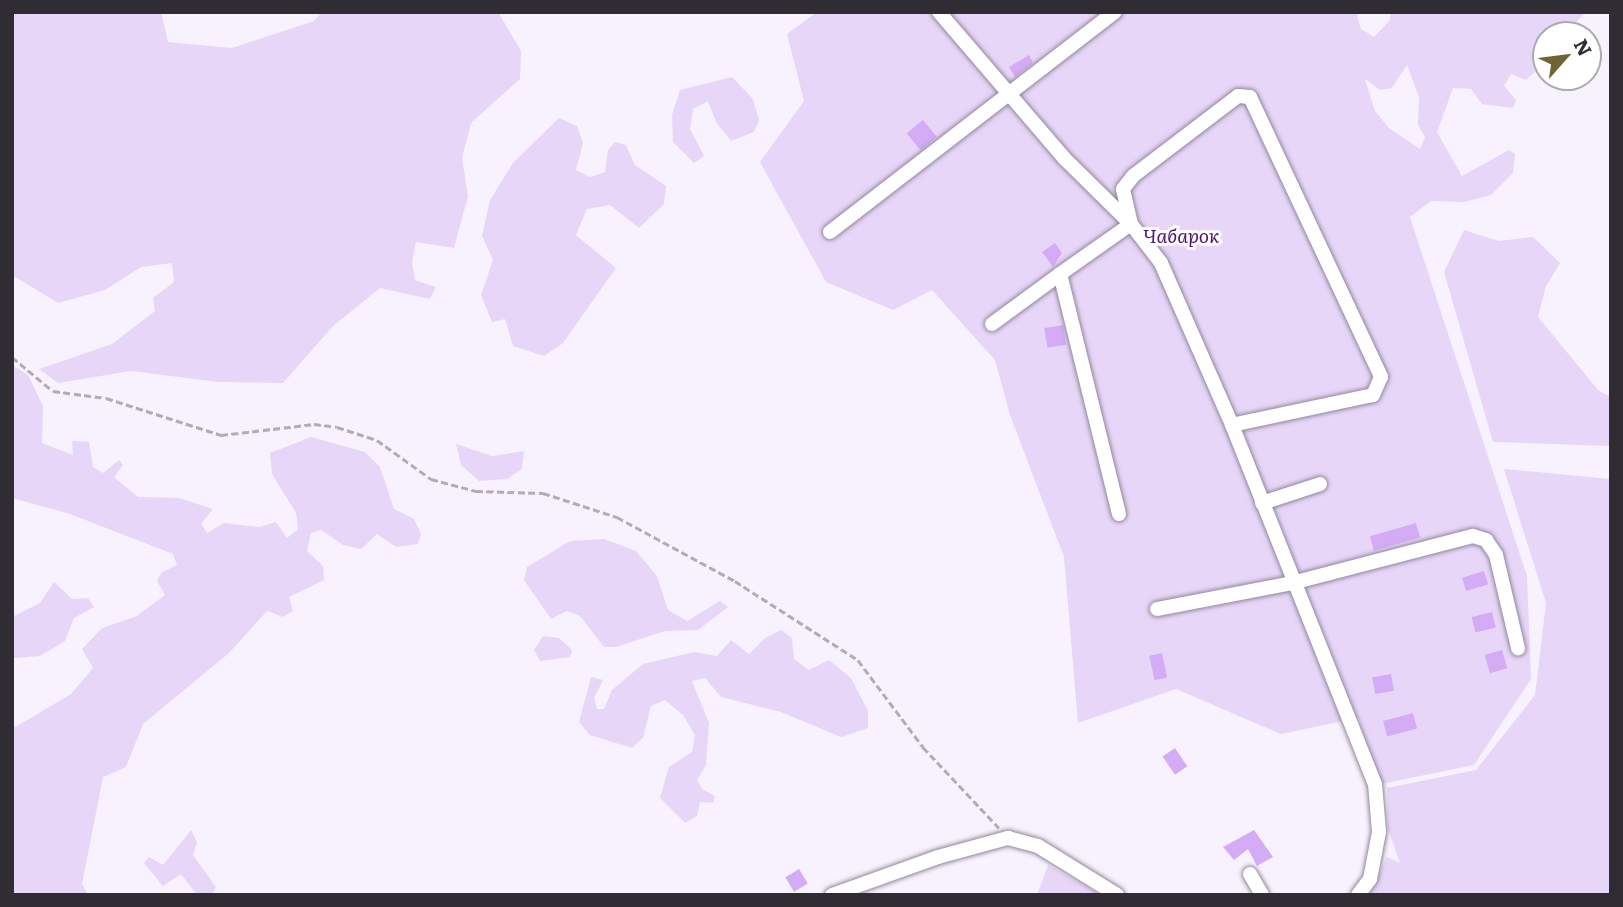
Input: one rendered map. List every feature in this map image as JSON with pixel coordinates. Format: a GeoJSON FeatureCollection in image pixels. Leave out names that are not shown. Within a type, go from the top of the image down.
{"type":"FeatureCollection","features":[{"type":"Feature","properties":{"kind":"street"},"geometry":{"type":"LineString","coordinates":[[939,12],[1064,158],[1131,224],[1161,264],[1232,425],[1292,583],[1375,784],[1379,832],[1370,879],[1358,895]]}},
{"type":"Feature","properties":{"kind":"street"},"geometry":{"type":"LineString","coordinates":[[830,232],[1011,95],[1115,12]]}},
{"type":"Feature","properties":{"kind":"street"},"geometry":{"type":"LineString","coordinates":[[1131,224],[1123,189],[1133,176],[1238,96],[1250,97],[1381,377],[1373,395],[1232,425]]}},
{"type":"Feature","properties":{"kind":"street"},"geometry":{"type":"LineString","coordinates":[[992,324],[1131,224]]}},
{"type":"Feature","properties":{"kind":"street"},"geometry":{"type":"LineString","coordinates":[[1060,274],[1119,514]]}},
{"type":"Feature","properties":{"kind":"street"},"geometry":{"type":"LineString","coordinates":[[1262,503],[1320,484]]}},
{"type":"Feature","properties":{"kind":"street"},"geometry":{"type":"LineString","coordinates":[[1157,608],[1292,583],[1473,536],[1486,540],[1496,555],[1518,648]]}},
{"type":"Feature","properties":{"kind":"street"},"geometry":{"type":"LineString","coordinates":[[832,895],[938,857],[1008,838],[1038,846],[1117,895]]}},
{"type":"Feature","properties":{"kind":"street"},"geometry":{"type":"LineString","coordinates":[[1250,874],[1262,895]]}},
{"type":"Feature","properties":{"kind":"path"},"geometry":{"type":"LineString","coordinates":[[12,357],[53,391],[106,398],[221,435],[314,424],[337,428],[377,440],[431,479],[476,491],[542,493],[617,517],[736,581],[858,660],[923,747],[1008,838]]}},
{"type":"Feature","properties":{"kind":"green space"},"geometry":{"type":"Polygon","coordinates":[[[12,12],[161,12],[168,42],[232,48],[314,21],[322,12],[498,12],[521,51],[520,79],[471,123],[462,158],[468,196],[454,248],[416,242],[412,261],[415,280],[436,287],[430,299],[380,288],[333,326],[283,383],[218,382],[131,371],[58,383],[39,369],[112,344],[155,311],[153,298],[174,282],[172,263],[141,267],[105,290],[58,303],[12,275],[12,12]]]}},
{"type":"Feature","properties":{"kind":"green space","name":"Чабарок"},"geometry":{"type":"Polygon","coordinates":[[[817,12],[1356,12],[1361,29],[1374,37],[1390,20],[1391,12],[1586,12],[1577,21],[1532,21],[1532,75],[1526,80],[1511,74],[1504,86],[1516,100],[1513,108],[1482,104],[1471,89],[1453,88],[1437,132],[1462,176],[1509,150],[1515,154],[1513,173],[1491,195],[1464,202],[1431,201],[1410,217],[1527,576],[1531,679],[1474,765],[1381,784],[1358,718],[1281,734],[1176,689],[1078,723],[1064,557],[1010,415],[995,360],[932,290],[893,310],[826,282],[760,162],[804,101],[787,34],[817,12]],[[1407,65],[1392,88],[1380,90],[1365,79],[1375,111],[1389,128],[1420,149],[1425,137],[1418,125],[1419,97],[1407,65]]]}},
{"type":"Feature","properties":{"kind":"green space"},"geometry":{"type":"Polygon","coordinates":[[[732,77],[753,99],[759,120],[754,132],[731,141],[716,122],[708,101],[693,109],[690,129],[704,156],[694,163],[673,142],[672,115],[680,90],[732,77]]]}},
{"type":"Feature","properties":{"kind":"green space"},"geometry":{"type":"Polygon","coordinates":[[[559,118],[577,126],[583,143],[576,170],[590,177],[605,172],[608,150],[615,142],[626,145],[635,165],[666,186],[664,204],[639,228],[610,205],[587,209],[576,235],[616,268],[563,343],[544,356],[513,346],[505,319],[492,322],[481,295],[493,260],[482,236],[490,200],[513,163],[559,118]]]}},
{"type":"Feature","properties":{"kind":"green space"},"geometry":{"type":"Polygon","coordinates":[[[1464,230],[1499,241],[1533,237],[1560,263],[1546,286],[1538,317],[1599,391],[1611,397],[1611,446],[1493,442],[1444,272],[1464,230]]]}},
{"type":"Feature","properties":{"kind":"green space"},"geometry":{"type":"Polygon","coordinates":[[[12,365],[28,375],[43,406],[42,443],[73,455],[72,441],[89,442],[93,467],[103,473],[119,460],[123,465],[114,477],[138,497],[179,498],[213,509],[201,524],[207,533],[224,523],[259,527],[276,522],[287,538],[298,529],[296,513],[272,474],[270,453],[311,437],[365,452],[380,467],[394,509],[414,519],[421,534],[418,544],[396,547],[377,534],[361,549],[343,545],[321,530],[311,533],[307,551],[323,566],[324,580],[289,597],[293,611],[283,617],[267,611],[229,653],[143,724],[126,767],[103,777],[82,884],[88,895],[12,895],[12,729],[71,694],[93,668],[82,649],[102,628],[137,616],[165,595],[157,581],[162,572],[177,565],[173,554],[70,514],[12,498],[12,365]]]}},
{"type":"Feature","properties":{"kind":"green space"},"geometry":{"type":"Polygon","coordinates":[[[456,444],[492,456],[524,451],[522,469],[507,479],[479,481],[461,465],[456,444]]]}},
{"type":"Feature","properties":{"kind":"green space"},"geometry":{"type":"Polygon","coordinates":[[[1504,469],[1611,479],[1611,895],[1369,895],[1387,857],[1400,863],[1388,829],[1387,788],[1476,770],[1535,695],[1546,603],[1504,469]]]}},
{"type":"Feature","properties":{"kind":"green space"},"geometry":{"type":"Polygon","coordinates":[[[604,539],[636,551],[657,576],[668,610],[687,621],[720,601],[728,607],[698,630],[665,631],[616,647],[604,647],[580,616],[567,611],[551,619],[524,580],[527,567],[570,541],[604,539]]]}},
{"type":"Feature","properties":{"kind":"green space"},"geometry":{"type":"Polygon","coordinates":[[[54,582],[72,599],[88,598],[94,607],[74,618],[65,641],[40,656],[14,658],[12,617],[40,603],[54,582]]]}},
{"type":"Feature","properties":{"kind":"green space"},"geometry":{"type":"Polygon","coordinates":[[[781,630],[792,638],[794,659],[809,670],[829,660],[851,678],[868,711],[868,728],[841,737],[781,712],[721,697],[705,678],[692,681],[709,723],[706,765],[697,780],[702,789],[715,796],[713,803],[700,802],[697,816],[685,823],[660,798],[669,767],[692,752],[695,735],[683,715],[665,700],[651,706],[643,738],[632,748],[590,735],[579,722],[591,677],[603,680],[594,698],[597,709],[604,709],[612,690],[643,664],[694,652],[717,656],[731,640],[749,654],[765,638],[781,630]]]}},
{"type":"Feature","properties":{"kind":"green space"},"geometry":{"type":"Polygon","coordinates":[[[543,636],[559,638],[572,650],[570,657],[540,661],[534,650],[543,636]]]}},
{"type":"Feature","properties":{"kind":"green space"},"geometry":{"type":"Polygon","coordinates":[[[191,830],[197,842],[193,855],[216,887],[212,895],[197,895],[181,874],[163,886],[144,863],[149,857],[163,865],[191,830]]]}},
{"type":"Feature","properties":{"kind":"green space"},"geometry":{"type":"Polygon","coordinates":[[[1048,865],[1101,895],[1037,895],[1048,865]]]}},
{"type":"Feature","properties":{"kind":"building"},"geometry":{"type":"Polygon","coordinates":[[[1029,55],[1033,63],[1015,77],[1009,67],[1029,55]]]}},
{"type":"Feature","properties":{"kind":"building"},"geometry":{"type":"Polygon","coordinates":[[[923,120],[937,137],[921,150],[907,133],[923,120]]]}},
{"type":"Feature","properties":{"kind":"building"},"geometry":{"type":"Polygon","coordinates":[[[1055,243],[1062,253],[1053,267],[1042,252],[1055,243]]]}},
{"type":"Feature","properties":{"kind":"building"},"geometry":{"type":"Polygon","coordinates":[[[1063,325],[1066,345],[1047,348],[1044,328],[1063,325]]]}},
{"type":"Feature","properties":{"kind":"building"},"geometry":{"type":"Polygon","coordinates":[[[1416,523],[1420,537],[1374,551],[1370,536],[1416,523]]]}},
{"type":"Feature","properties":{"kind":"building"},"geometry":{"type":"Polygon","coordinates":[[[1484,571],[1488,584],[1466,591],[1462,578],[1484,571]]]}},
{"type":"Feature","properties":{"kind":"building"},"geometry":{"type":"Polygon","coordinates":[[[1492,612],[1496,628],[1475,633],[1472,617],[1492,612]]]}},
{"type":"Feature","properties":{"kind":"building"},"geometry":{"type":"Polygon","coordinates":[[[1502,650],[1507,668],[1490,673],[1485,655],[1502,650]]]}},
{"type":"Feature","properties":{"kind":"building"},"geometry":{"type":"Polygon","coordinates":[[[1162,653],[1167,677],[1154,680],[1149,656],[1162,653]]]}},
{"type":"Feature","properties":{"kind":"building"},"geometry":{"type":"Polygon","coordinates":[[[1391,674],[1394,691],[1375,694],[1372,677],[1391,674]]]}},
{"type":"Feature","properties":{"kind":"building"},"geometry":{"type":"Polygon","coordinates":[[[1413,713],[1417,728],[1387,736],[1383,721],[1413,713]]]}},
{"type":"Feature","properties":{"kind":"building"},"geometry":{"type":"Polygon","coordinates":[[[1175,748],[1187,766],[1175,775],[1163,756],[1175,748]]]}},
{"type":"Feature","properties":{"kind":"building"},"geometry":{"type":"Polygon","coordinates":[[[1254,830],[1273,857],[1257,866],[1248,849],[1234,860],[1223,847],[1254,830]]]}},
{"type":"Feature","properties":{"kind":"building"},"geometry":{"type":"Polygon","coordinates":[[[799,869],[808,884],[794,892],[785,877],[799,869]]]}}]}
